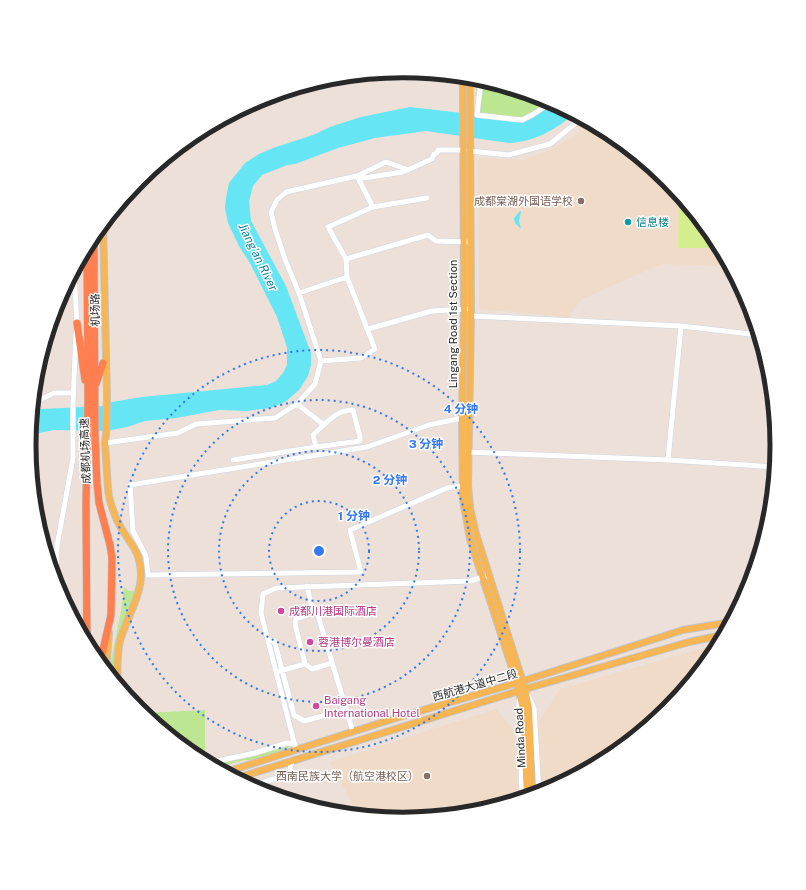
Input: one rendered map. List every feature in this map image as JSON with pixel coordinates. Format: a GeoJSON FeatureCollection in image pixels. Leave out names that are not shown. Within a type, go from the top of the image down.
{"type":"FeatureCollection","features":[{"type":"Feature","properties":{"kind":"highway","name":"成都机场高速"},"geometry":{"type":"LineString","coordinates":[[87,631],[86,505],[91,434],[91,404],[94,390],[94,247]]}},
{"type":"Feature","properties":{"kind":"highway","name":"成都机场高速"},"geometry":{"type":"LineString","coordinates":[[87,258],[88,396],[91,404]]}},
{"type":"Feature","properties":{"kind":"highway"},"geometry":{"type":"LineString","coordinates":[[77,323],[88,396]]}},
{"type":"Feature","properties":{"kind":"highway"},"geometry":{"type":"LineString","coordinates":[[94,390],[103,363]]}},
{"type":"Feature","properties":{"kind":"highway","name":"成都机场高速"},"geometry":{"type":"LineString","coordinates":[[91,434],[99,503],[110,544],[112,558],[111,615],[102,654]]}},
{"type":"Feature","properties":{"kind":"main road","name":"Lingang Road 1st Section"},"geometry":{"type":"LineString","coordinates":[[463,83],[463,110],[467,141],[470,242],[462,418],[470,508],[485,576]]}},
{"type":"Feature","properties":{"kind":"main road","name":"Lingang Road 1st Section"},"geometry":{"type":"LineString","coordinates":[[467,141],[471,110],[470,84]]}},
{"type":"Feature","properties":{"kind":"main road","name":"Lingang Road 1st Section"},"geometry":{"type":"LineString","coordinates":[[467,150],[463,242],[467,309],[470,316],[466,452],[462,486],[469,533],[485,576],[520,682]]}},
{"type":"Feature","properties":{"kind":"main road","name":"机场路"},"geometry":{"type":"LineString","coordinates":[[103,234],[107,397],[105,443],[109,496],[119,524],[138,555],[141,573],[140,588],[120,641],[118,676]]}},
{"type":"Feature","properties":{"kind":"main road"},"geometry":{"type":"LineString","coordinates":[[106,316],[103,329],[103,363],[106,382]]}},
{"type":"Feature","properties":{"kind":"main road"},"geometry":{"type":"LineString","coordinates":[[107,661],[111,615]]}},
{"type":"Feature","properties":{"kind":"main road","name":"西航港大道中二段"},"geometry":{"type":"LineString","coordinates":[[232,770],[296,747],[353,732],[520,682],[683,630],[724,623]]}},
{"type":"Feature","properties":{"kind":"main road"},"geometry":{"type":"LineString","coordinates":[[245,776],[522,690],[689,642],[716,636]]}},
{"type":"Feature","properties":{"kind":"main road","name":"Minda Road"},"geometry":{"type":"LineString","coordinates":[[520,682],[529,708],[532,789]]}},
{"type":"Feature","properties":{"kind":"main road","name":"Minda Road"},"geometry":{"type":"LineString","coordinates":[[522,690],[527,791]]}},
{"type":"Feature","properties":{"kind":"street"},"geometry":{"type":"LineString","coordinates":[[480,86],[477,115],[522,120],[545,107]]}},
{"type":"Feature","properties":{"kind":"street"},"geometry":{"type":"LineString","coordinates":[[357,176],[364,178],[403,172],[432,159],[438,150],[467,150],[508,155],[550,144],[577,122]]}},
{"type":"Feature","properties":{"kind":"street"},"geometry":{"type":"LineString","coordinates":[[105,443],[178,433],[196,424],[275,418],[297,404],[315,384],[321,361],[300,293],[286,262],[271,212],[277,200],[286,192],[357,176],[386,162],[409,170]]}},
{"type":"Feature","properties":{"kind":"street"},"geometry":{"type":"LineString","coordinates":[[357,176],[373,207]]}},
{"type":"Feature","properties":{"kind":"street"},"geometry":{"type":"LineString","coordinates":[[321,361],[361,358],[376,348],[347,277],[346,259],[328,227],[373,207],[427,198]]}},
{"type":"Feature","properties":{"kind":"street"},"geometry":{"type":"LineString","coordinates":[[346,259],[428,235],[436,241],[470,242]]}},
{"type":"Feature","properties":{"kind":"street"},"geometry":{"type":"LineString","coordinates":[[300,293],[347,277]]}},
{"type":"Feature","properties":{"kind":"street","name":"机场路"},"geometry":{"type":"LineString","coordinates":[[56,567],[57,546],[73,458],[73,403],[77,323],[75,282]]}},
{"type":"Feature","properties":{"kind":"street"},"geometry":{"type":"LineString","coordinates":[[368,329],[432,311],[467,309]]}},
{"type":"Feature","properties":{"kind":"street"},"geometry":{"type":"LineString","coordinates":[[470,316],[681,326],[753,334]]}},
{"type":"Feature","properties":{"kind":"street"},"geometry":{"type":"LineString","coordinates":[[668,460],[681,326]]}},
{"type":"Feature","properties":{"kind":"street"},"geometry":{"type":"LineString","coordinates":[[39,400],[54,393],[74,393]]}},
{"type":"Feature","properties":{"kind":"street"},"geometry":{"type":"LineString","coordinates":[[297,404],[324,425]]}},
{"type":"Feature","properties":{"kind":"street"},"geometry":{"type":"LineString","coordinates":[[233,460],[316,446],[360,442],[353,410],[347,409],[334,416],[313,435],[316,446]]}},
{"type":"Feature","properties":{"kind":"street"},"geometry":{"type":"LineString","coordinates":[[462,418],[429,425],[368,447],[130,485],[133,531],[146,556],[148,575],[361,572],[350,530],[447,488],[462,486]]}},
{"type":"Feature","properties":{"kind":"street"},"geometry":{"type":"LineString","coordinates":[[466,452],[668,460],[769,468]]}},
{"type":"Feature","properties":{"kind":"street"},"geometry":{"type":"LineString","coordinates":[[296,747],[260,613],[263,594],[276,588],[470,580],[485,576]]}},
{"type":"Feature","properties":{"kind":"street"},"geometry":{"type":"LineString","coordinates":[[307,586],[312,607],[317,612],[345,710],[353,732]]}},
{"type":"Feature","properties":{"kind":"street"},"geometry":{"type":"LineString","coordinates":[[317,612],[296,619],[295,624],[305,664],[312,669],[332,664]]}},
{"type":"Feature","properties":{"kind":"street"},"geometry":{"type":"LineString","coordinates":[[268,641],[274,640],[294,715],[304,721],[345,710]]}},
{"type":"Feature","properties":{"kind":"street"},"geometry":{"type":"LineString","coordinates":[[276,672],[305,664]]}},
{"type":"Feature","properties":{"kind":"street"},"geometry":{"type":"LineString","coordinates":[[522,690],[534,708],[539,786]]}},
{"type":"Feature","properties":{"kind":"street"},"geometry":{"type":"LineString","coordinates":[[522,690],[522,793]]}},
{"type":"Feature","properties":{"kind":"street"},"geometry":{"type":"LineString","coordinates":[[216,761],[255,753],[287,743],[296,747]]}},
{"type":"Feature","properties":{"kind":"street"},"geometry":{"type":"LineString","coordinates":[[261,783],[289,774],[292,761]]}},
{"type":"Feature","properties":{"kind":"shaded area","name":"成都棠湖外国语学校"},"geometry":{"type":"Polygon","coordinates":[[[584,126],[586,127],[626,154],[663,185],[694,222],[723,266],[662,264],[582,299],[568,317],[479,309],[478,158],[524,160],[552,149],[577,135],[584,126]]]}},
{"type":"Feature","properties":{"kind":"shaded area"},"geometry":{"type":"Polygon","coordinates":[[[710,646],[679,687],[663,705],[645,721],[607,750],[586,763],[541,785],[538,723],[560,689],[710,646]]]}},
{"type":"Feature","properties":{"kind":"shaded area","name":"西南民族大学（航空港校区）"},"geometry":{"type":"Polygon","coordinates":[[[496,709],[516,733],[517,789],[522,789],[523,792],[475,805],[451,809],[403,812],[355,809],[330,762],[496,709]]]}},
{"type":"Feature","properties":{"kind":"green space"},"geometry":{"type":"Polygon","coordinates":[[[476,85],[521,97],[544,107],[522,120],[477,115],[476,85]]]}},
{"type":"Feature","properties":{"kind":"green space"},"geometry":{"type":"Polygon","coordinates":[[[679,203],[712,248],[678,248],[679,203]]]}},
{"type":"Feature","properties":{"kind":"green space"},"geometry":{"type":"Polygon","coordinates":[[[124,587],[129,591],[137,591],[118,642],[114,660],[115,671],[110,665],[121,611],[124,587]]]}},
{"type":"Feature","properties":{"kind":"green space"},"geometry":{"type":"Polygon","coordinates":[[[205,710],[205,754],[152,713],[205,710]]]}},
{"type":"Feature","properties":{"kind":"green space"},"geometry":{"type":"Polygon","coordinates":[[[290,746],[259,758],[244,760],[225,766],[220,763],[290,746]]]}},
{"type":"Feature","properties":{"kind":"water","name":"Jiang'an River"},"geometry":{"type":"Polygon","coordinates":[[[410,107],[522,120],[544,107],[569,118],[552,130],[536,138],[509,143],[426,131],[375,138],[338,148],[262,175],[253,186],[249,201],[251,221],[286,286],[311,353],[311,365],[308,376],[299,390],[285,402],[270,408],[247,411],[219,410],[176,418],[145,421],[127,427],[106,431],[54,430],[36,434],[38,410],[41,409],[104,406],[112,402],[142,397],[267,385],[276,381],[283,373],[287,365],[287,347],[277,317],[228,223],[225,208],[229,183],[245,163],[259,154],[273,148],[313,135],[330,127],[361,117],[410,107]]]}},
{"type":"Feature","properties":{"kind":"water"},"geometry":{"type":"Polygon","coordinates":[[[520,211],[519,221],[521,229],[515,223],[514,218],[520,211]]]}},
{"type":"Feature","properties":{"kind":"place","name":"成都棠湖外国语学校"},"geometry":{"type":"Point","coordinates":[581,201]}},
{"type":"Feature","properties":{"kind":"place","name":"信息楼"},"geometry":{"type":"Point","coordinates":[628,222]}},
{"type":"Feature","properties":{"kind":"place","name":"成都川港国际酒店"},"geometry":{"type":"Point","coordinates":[281,611]}},
{"type":"Feature","properties":{"kind":"place","name":"蓉港博尔曼酒店"},"geometry":{"type":"Point","coordinates":[310,642]}},
{"type":"Feature","properties":{"kind":"place","name":"Baigang International Hotel"},"geometry":{"type":"Point","coordinates":[316,706]}},
{"type":"Feature","properties":{"kind":"place","name":"西南民族大学（航空港校区）"},"geometry":{"type":"Point","coordinates":[427,776]}}]}
